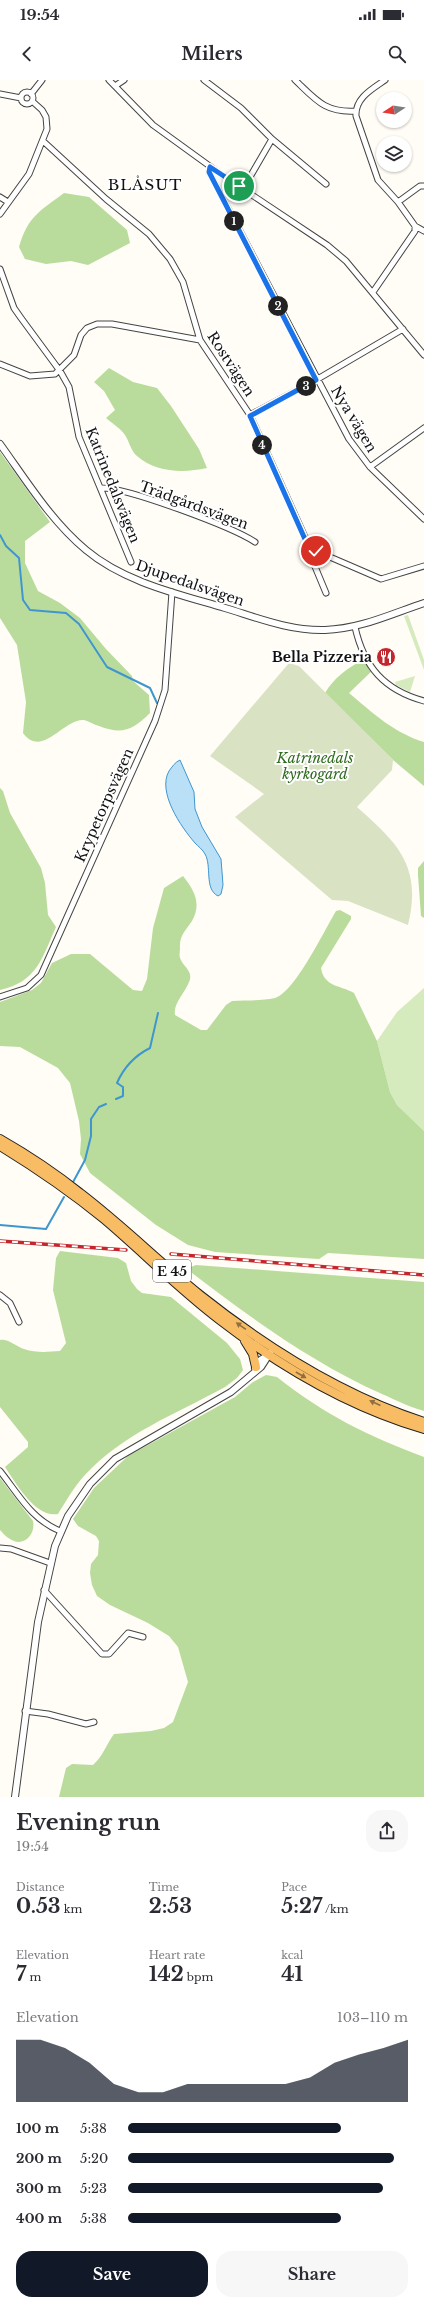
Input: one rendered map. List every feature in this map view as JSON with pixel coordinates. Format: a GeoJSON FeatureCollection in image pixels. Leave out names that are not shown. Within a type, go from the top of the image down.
{"type":"FeatureCollection","features":[{"type":"Feature","properties":{"kind":"highway","name":"E 45"},"geometry":{"type":"LineString","coordinates":[[0,1139],[71,1186],[198,1294],[310,1381],[346,1399],[424,1430]]}},
{"type":"Feature","properties":{"kind":"highway","name":"E 45"},"geometry":{"type":"LineString","coordinates":[[0,1146],[78,1198],[211,1312],[243,1336],[349,1392],[424,1422]]}},
{"type":"Feature","properties":{"kind":"highway"},"geometry":{"type":"LineString","coordinates":[[243,1336],[253,1354],[255,1369]]}},
{"type":"Feature","properties":{"kind":"street"},"geometry":{"type":"LineString","coordinates":[[0,214],[24,182],[47,129],[46,117],[42,110],[32,101],[32,94],[42,80]]}},
{"type":"Feature","properties":{"kind":"street"},"geometry":{"type":"LineString","coordinates":[[109,80],[153,125],[210,167],[327,245],[346,261],[424,355]]}},
{"type":"Feature","properties":{"kind":"street"},"geometry":{"type":"LineString","coordinates":[[116,86],[124,80]]}},
{"type":"Feature","properties":{"kind":"street"},"geometry":{"type":"LineString","coordinates":[[204,80],[241,108],[272,139],[326,184]]}},
{"type":"Feature","properties":{"kind":"street"},"geometry":{"type":"LineString","coordinates":[[295,80],[329,109],[338,112],[356,112]]}},
{"type":"Feature","properties":{"kind":"street"},"geometry":{"type":"LineString","coordinates":[[373,292],[415,231],[414,226],[398,202],[381,185],[375,174],[356,112],[361,98],[385,80]]}},
{"type":"Feature","properties":{"kind":"street"},"geometry":{"type":"LineString","coordinates":[[22,98],[25,92],[32,94]]}},
{"type":"Feature","properties":{"kind":"street"},"geometry":{"type":"LineString","coordinates":[[0,94],[22,98],[25,103],[32,101]]}},
{"type":"Feature","properties":{"kind":"street"},"geometry":{"type":"LineString","coordinates":[[244,189],[272,139]]}},
{"type":"Feature","properties":{"kind":"street","name":"Rostvägen"},"geometry":{"type":"LineString","coordinates":[[43,141],[106,199],[149,234],[164,250],[183,282],[200,340],[250,416],[309,546],[311,557],[326,593]]}},
{"type":"Feature","properties":{"kind":"street","name":"Nya vägen"},"geometry":{"type":"LineString","coordinates":[[210,167],[209,172],[260,274],[348,438],[370,467],[424,519]]}},
{"type":"Feature","properties":{"kind":"street"},"geometry":{"type":"LineString","coordinates":[[398,202],[424,186]]}},
{"type":"Feature","properties":{"kind":"street"},"geometry":{"type":"LineString","coordinates":[[0,197],[8,202]]}},
{"type":"Feature","properties":{"kind":"street"},"geometry":{"type":"LineString","coordinates":[[414,226],[424,231]]}},
{"type":"Feature","properties":{"kind":"street","name":"Katrinedalsvägen"},"geometry":{"type":"LineString","coordinates":[[0,269],[14,308],[60,371],[72,394],[74,418],[79,437],[131,562]]}},
{"type":"Feature","properties":{"kind":"street"},"geometry":{"type":"LineString","coordinates":[[0,364],[30,376],[48,376],[60,371],[74,355],[81,335],[87,328],[97,324],[112,324],[200,340]]}},
{"type":"Feature","properties":{"kind":"street"},"geometry":{"type":"LineString","coordinates":[[250,416],[316,380],[403,329]]}},
{"type":"Feature","properties":{"kind":"street"},"geometry":{"type":"LineString","coordinates":[[370,467],[424,428]]}},
{"type":"Feature","properties":{"kind":"street","name":"Djupedalsvägen"},"geometry":{"type":"LineString","coordinates":[[0,444],[52,515],[86,550],[115,569],[172,592],[294,628],[326,630],[355,627],[424,603]]}},
{"type":"Feature","properties":{"kind":"street","name":"Trädgårdsvägen"},"geometry":{"type":"LineString","coordinates":[[100,488],[115,489],[230,528],[255,542]]}},
{"type":"Feature","properties":{"kind":"street"},"geometry":{"type":"LineString","coordinates":[[309,546],[381,579],[424,566]]}},
{"type":"Feature","properties":{"kind":"street","name":"Krypetorpsvägen"},"geometry":{"type":"LineString","coordinates":[[0,998],[27,988],[41,974],[155,721],[165,690],[172,592]]}},
{"type":"Feature","properties":{"kind":"street"},"geometry":{"type":"LineString","coordinates":[[355,627],[363,653],[376,674],[395,689],[407,696],[424,701]]}},
{"type":"Feature","properties":{"kind":"street"},"geometry":{"type":"LineString","coordinates":[[0,1295],[10,1303],[19,1322]]}},
{"type":"Feature","properties":{"kind":"street"},"geometry":{"type":"LineString","coordinates":[[15,1797],[44,1590],[50,1563],[60,1531],[78,1498],[102,1470],[115,1459],[140,1443],[222,1398],[239,1386],[255,1369],[265,1364],[270,1351]]}},
{"type":"Feature","properties":{"kind":"street"},"geometry":{"type":"LineString","coordinates":[[0,1471],[34,1516],[45,1525],[60,1531]]}},
{"type":"Feature","properties":{"kind":"street"},"geometry":{"type":"LineString","coordinates":[[0,1548],[12,1549],[50,1563]]}},
{"type":"Feature","properties":{"kind":"street"},"geometry":{"type":"LineString","coordinates":[[44,1590],[102,1654],[109,1654],[128,1632],[143,1637]]}},
{"type":"Feature","properties":{"kind":"street"},"geometry":{"type":"LineString","coordinates":[[26,1711],[48,1714],[86,1724],[94,1722]]}},
{"type":"Feature","properties":{"kind":"green space"},"geometry":{"type":"Polygon","coordinates":[[[64,193],[89,197],[127,230],[130,243],[88,265],[71,261],[46,264],[25,259],[19,247],[26,228],[36,215],[64,193]]]}},
{"type":"Feature","properties":{"kind":"green space"},"geometry":{"type":"Polygon","coordinates":[[[109,368],[133,382],[157,388],[171,406],[199,449],[207,468],[189,471],[161,469],[145,462],[135,454],[126,437],[119,428],[106,418],[115,410],[104,391],[94,382],[109,368]]]}},
{"type":"Feature","properties":{"kind":"green space"},"geometry":{"type":"Polygon","coordinates":[[[0,452],[50,522],[25,541],[25,563],[38,591],[60,603],[80,618],[106,649],[132,676],[133,681],[149,695],[150,713],[132,727],[114,730],[107,729],[84,720],[76,721],[53,736],[38,742],[30,740],[23,733],[26,702],[17,645],[0,618],[0,452]]]}},
{"type":"Feature","properties":{"kind":"green space"},"geometry":{"type":"Polygon","coordinates":[[[408,615],[424,660],[424,670],[404,616],[408,615]]]}},
{"type":"Feature","properties":{"kind":"green space"},"geometry":{"type":"Polygon","coordinates":[[[363,660],[374,669],[349,693],[393,728],[424,742],[424,786],[393,760],[325,693],[341,674],[363,660]]]}},
{"type":"Feature","properties":{"kind":"green space","name":"Katrinedals kyrkogård"},"geometry":{"type":"Polygon","coordinates":[[[289,663],[299,666],[393,760],[392,770],[357,807],[385,833],[404,858],[412,887],[412,905],[408,925],[348,901],[332,900],[235,817],[264,794],[210,756],[289,663]]]}},
{"type":"Feature","properties":{"kind":"green space"},"geometry":{"type":"Polygon","coordinates":[[[415,676],[410,692],[396,685],[395,682],[415,676]]]}},
{"type":"Feature","properties":{"kind":"green space"},"geometry":{"type":"Polygon","coordinates":[[[0,788],[3,791],[10,813],[41,868],[45,883],[48,915],[56,927],[47,949],[37,967],[30,975],[12,986],[0,990],[0,788]]]}},
{"type":"Feature","properties":{"kind":"green space"},"geometry":{"type":"Polygon","coordinates":[[[424,861],[424,918],[421,916],[418,868],[424,861]]]}},
{"type":"Feature","properties":{"kind":"green space"},"geometry":{"type":"Polygon","coordinates":[[[183,876],[193,892],[196,908],[192,921],[183,933],[180,944],[180,958],[189,972],[190,978],[176,1006],[175,1015],[201,1030],[207,1030],[226,1005],[232,1001],[270,999],[283,993],[300,973],[336,911],[340,910],[351,916],[351,919],[321,968],[325,979],[333,985],[354,993],[377,1041],[390,1092],[397,1105],[424,1131],[424,1259],[328,1253],[319,1259],[215,1252],[188,1245],[156,1225],[90,1173],[80,1154],[81,1139],[79,1121],[70,1083],[58,1068],[20,1047],[0,1046],[0,1002],[32,990],[41,983],[52,963],[71,954],[90,954],[133,990],[142,991],[147,979],[153,928],[164,888],[183,876]]]}},
{"type":"Feature","properties":{"kind":"green space"},"geometry":{"type":"Polygon","coordinates":[[[424,988],[424,1131],[397,1105],[390,1092],[377,1041],[397,1012],[424,988]]]}},
{"type":"Feature","properties":{"kind":"green space"},"geometry":{"type":"Polygon","coordinates":[[[60,1251],[118,1258],[126,1263],[131,1281],[137,1289],[142,1293],[171,1297],[227,1343],[240,1359],[243,1370],[237,1378],[225,1387],[150,1426],[115,1448],[84,1476],[73,1489],[58,1514],[50,1514],[42,1511],[27,1498],[5,1467],[28,1447],[28,1442],[0,1407],[0,1340],[9,1341],[28,1350],[42,1352],[60,1351],[66,1343],[53,1290],[56,1258],[60,1251]]]}},
{"type":"Feature","properties":{"kind":"green space"},"geometry":{"type":"Polygon","coordinates":[[[196,1265],[424,1282],[424,1411],[413,1408],[356,1382],[307,1354],[237,1307],[192,1273],[191,1267],[196,1265]]]}},
{"type":"Feature","properties":{"kind":"green space"},"geometry":{"type":"Polygon","coordinates":[[[266,1375],[277,1377],[312,1403],[348,1423],[384,1441],[424,1457],[424,1797],[59,1797],[66,1768],[72,1764],[93,1765],[102,1754],[114,1734],[151,1731],[164,1728],[173,1722],[188,1682],[178,1647],[169,1636],[148,1623],[110,1605],[97,1596],[92,1585],[90,1573],[91,1564],[98,1555],[99,1541],[96,1536],[78,1526],[73,1519],[94,1488],[128,1456],[235,1397],[253,1382],[266,1375]]]}},
{"type":"Feature","properties":{"kind":"green space"},"geometry":{"type":"Polygon","coordinates":[[[0,1478],[33,1521],[32,1531],[28,1539],[24,1541],[15,1541],[7,1537],[0,1530],[0,1478]]]}},
{"type":"Feature","properties":{"kind":"water"},"geometry":{"type":"Polygon","coordinates":[[[180,760],[194,792],[195,809],[202,827],[221,859],[223,885],[221,894],[218,896],[211,888],[205,854],[183,828],[168,799],[166,779],[169,771],[175,763],[180,760]]]}},
{"type":"Feature","properties":{"kind":"waterway"},"geometry":{"type":"LineString","coordinates":[[0,535],[6,546],[19,558],[23,600],[30,610],[66,613],[79,624],[107,667],[150,688],[157,703]]}},
{"type":"Feature","properties":{"kind":"waterway"},"geometry":{"type":"LineString","coordinates":[[116,1099],[123,1096],[123,1087],[117,1083],[123,1072],[134,1058],[150,1048],[158,1013]]}},
{"type":"Feature","properties":{"kind":"waterway"},"geometry":{"type":"LineString","coordinates":[[72,1184],[85,1160],[91,1136],[91,1119],[99,1107],[106,1104]]}},
{"type":"Feature","properties":{"kind":"waterway"},"geometry":{"type":"LineString","coordinates":[[0,1225],[46,1229],[64,1197]]}},
{"type":"Feature","properties":{"kind":"railway"},"geometry":{"type":"LineString","coordinates":[[0,1241],[126,1250]]}},
{"type":"Feature","properties":{"kind":"railway"},"geometry":{"type":"LineString","coordinates":[[171,1254],[424,1275]]}},
{"type":"Feature","properties":{"kind":"place","name":"Bella Pizzeria"},"geometry":{"type":"Point","coordinates":[386,657]}},
{"type":"Feature","properties":{"kind":"district","name":"BLÅSUT"},"geometry":{"type":"Point","coordinates":[145,184]}},
{"type":"Feature","properties":{"kind":"route"},"geometry":{"type":"LineString","coordinates":[[239,186],[210,167],[208,169],[260,274],[316,380],[250,416],[296,516],[304,537],[309,546],[316,551]]}}]}
